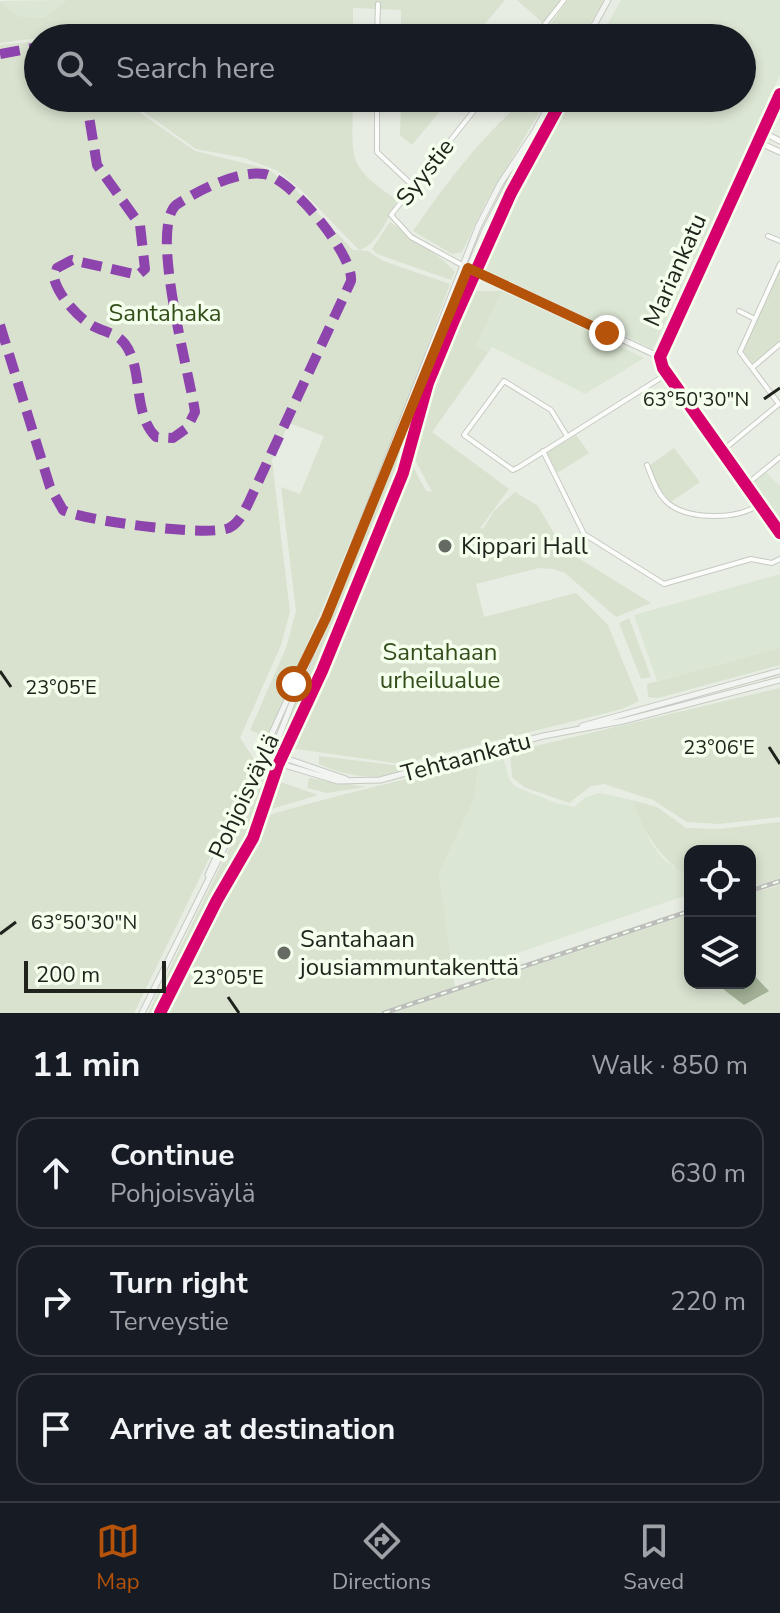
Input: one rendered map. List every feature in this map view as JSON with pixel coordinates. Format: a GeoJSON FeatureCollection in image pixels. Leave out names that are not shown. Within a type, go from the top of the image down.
{"type":"FeatureCollection","features":[{"type":"Feature","properties":{"kind":"main road"},"geometry":{"type":"LineString","coordinates":[[595,24],[608,0]]}},
{"type":"Feature","properties":{"kind":"main road","name":"Pohjoisväylä"},"geometry":{"type":"LineString","coordinates":[[142,1013],[268,761],[465,266],[546,112]]}},
{"type":"Feature","properties":{"kind":"main road","name":"Pohjoisväylä"},"geometry":{"type":"LineString","coordinates":[[204,887],[326,618]]}},
{"type":"Feature","properties":{"kind":"main road","name":"Tehtaankatu"},"geometry":{"type":"LineString","coordinates":[[262,754],[268,761],[314,776],[351,781],[380,780],[780,671]]}},
{"type":"Feature","properties":{"kind":"main road","name":"Tehtaankatu"},"geometry":{"type":"LineString","coordinates":[[581,727],[623,721],[780,680]]}},
{"type":"Feature","properties":{"kind":"main road","name":"Tehtaankatu"},"geometry":{"type":"LineString","coordinates":[[262,754],[271,754],[351,781]]}},
{"type":"Feature","properties":{"kind":"street"},"geometry":{"type":"LineString","coordinates":[[545,24],[564,0]]}},
{"type":"Feature","properties":{"kind":"street"},"geometry":{"type":"LineString","coordinates":[[377,24],[378,4]]}},
{"type":"Feature","properties":{"kind":"street","name":"Mariankatu"},"geometry":{"type":"LineString","coordinates":[[779,531],[667,374],[660,357],[780,94]]}},
{"type":"Feature","properties":{"kind":"street"},"geometry":{"type":"LineString","coordinates":[[377,112],[377,152],[412,185]]}},
{"type":"Feature","properties":{"kind":"street","name":"Syystie"},"geometry":{"type":"LineString","coordinates":[[465,266],[411,237],[394,222],[391,215],[472,112]]}},
{"type":"Feature","properties":{"kind":"street"},"geometry":{"type":"LineString","coordinates":[[763,132],[780,141]]}},
{"type":"Feature","properties":{"kind":"street"},"geometry":{"type":"LineString","coordinates":[[758,142],[780,152]]}},
{"type":"Feature","properties":{"kind":"street"},"geometry":{"type":"LineString","coordinates":[[768,236],[780,241]]}},
{"type":"Feature","properties":{"kind":"street"},"geometry":{"type":"LineString","coordinates":[[722,451],[779,404],[741,349],[780,264]]}},
{"type":"Feature","properties":{"kind":"street"},"geometry":{"type":"LineString","coordinates":[[465,266],[660,357]]}},
{"type":"Feature","properties":{"kind":"street"},"geometry":{"type":"LineString","coordinates":[[739,311],[755,319]]}},
{"type":"Feature","properties":{"kind":"street"},"geometry":{"type":"LineString","coordinates":[[752,368],[780,344]]}},
{"type":"Feature","properties":{"kind":"street"},"geometry":{"type":"LineString","coordinates":[[567,436],[551,410],[504,381],[464,435],[513,470],[667,374]]}},
{"type":"Feature","properties":{"kind":"street"},"geometry":{"type":"LineString","coordinates":[[543,451],[584,534],[664,584],[751,559],[772,563],[780,559]]}},
{"type":"Feature","properties":{"kind":"street"},"geometry":{"type":"LineString","coordinates":[[746,485],[780,457]]}},
{"type":"Feature","properties":{"kind":"street"},"geometry":{"type":"LineString","coordinates":[[647,465],[659,493],[680,510],[733,516],[759,504]]}},
{"type":"Feature","properties":{"kind":"shaded area"},"geometry":{"type":"Polygon","coordinates":[[[67,0],[45,18],[17,16],[0,1],[67,0]]]}},
{"type":"Feature","properties":{"kind":"shaded area"},"geometry":{"type":"Polygon","coordinates":[[[621,0],[780,0],[780,75],[653,349],[482,268],[525,170],[558,112],[756,112],[756,24],[608,24],[621,0]]]}},
{"type":"Feature","properties":{"kind":"shaded area"},"geometry":{"type":"Polygon","coordinates":[[[502,291],[644,358],[585,394],[492,347],[488,353],[476,346],[502,291]]]}},
{"type":"Feature","properties":{"kind":"shaded area"},"geometry":{"type":"Polygon","coordinates":[[[766,472],[780,486],[780,522],[753,483],[766,472]]]}},
{"type":"Feature","properties":{"kind":"shaded area"},"geometry":{"type":"Polygon","coordinates":[[[780,574],[780,648],[657,681],[634,615],[780,574]]]}},
{"type":"Feature","properties":{"kind":"shaded area"},"geometry":{"type":"Polygon","coordinates":[[[502,754],[510,781],[516,787],[556,803],[574,807],[586,797],[600,793],[632,800],[651,843],[663,859],[684,874],[684,896],[453,975],[439,873],[474,799],[479,760],[502,754]]]}},
{"type":"Feature","properties":{"kind":"shaded area"},"geometry":{"type":"Polygon","coordinates":[[[684,910],[684,916],[395,1013],[377,1013],[684,910]]]}},
{"type":"Feature","properties":{"kind":"shaded area"},"geometry":{"type":"Polygon","coordinates":[[[756,977],[769,991],[744,1005],[723,989],[756,989],[756,977]]]}},
{"type":"Feature","properties":{"kind":"green space"},"geometry":{"type":"Polygon","coordinates":[[[67,0],[505,0],[485,24],[401,24],[401,10],[353,8],[353,24],[24,24],[24,40],[0,43],[0,1],[17,16],[44,18],[67,0]]]}},
{"type":"Feature","properties":{"kind":"green space"},"geometry":{"type":"Polygon","coordinates":[[[517,0],[559,0],[561,1],[543,23],[517,0]]]}},
{"type":"Feature","properties":{"kind":"green space"},"geometry":{"type":"Polygon","coordinates":[[[568,0],[604,0],[590,24],[550,24],[568,0]]]}},
{"type":"Feature","properties":{"kind":"green space","name":"Santahaka"},"geometry":{"type":"Polygon","coordinates":[[[24,42],[24,112],[139,112],[195,151],[268,169],[297,191],[353,250],[368,251],[383,261],[450,284],[390,449],[267,738],[250,730],[286,648],[296,611],[281,487],[300,494],[324,436],[289,423],[272,460],[290,612],[281,645],[240,738],[256,762],[134,1013],[0,1013],[0,45],[24,42]]]}},
{"type":"Feature","properties":{"kind":"green space"},"geometry":{"type":"Polygon","coordinates":[[[144,112],[353,112],[353,148],[360,168],[397,200],[377,237],[359,250],[302,191],[278,171],[244,158],[196,149],[144,112]]]}},
{"type":"Feature","properties":{"kind":"green space"},"geometry":{"type":"Polygon","coordinates":[[[401,112],[439,112],[412,145],[400,135],[401,112]]]}},
{"type":"Feature","properties":{"kind":"green space"},"geometry":{"type":"Polygon","coordinates":[[[511,112],[540,112],[486,202],[462,252],[452,254],[413,231],[494,128],[511,112]]]}},
{"type":"Feature","properties":{"kind":"green space"},"geometry":{"type":"Polygon","coordinates":[[[390,222],[442,259],[455,272],[451,280],[377,254],[372,249],[390,222]]]}},
{"type":"Feature","properties":{"kind":"green space"},"geometry":{"type":"Polygon","coordinates":[[[780,268],[780,342],[753,364],[743,351],[780,268]]]}},
{"type":"Feature","properties":{"kind":"green space","name":"Santahaan urheilualue"},"geometry":{"type":"Polygon","coordinates":[[[470,291],[502,291],[476,346],[488,353],[432,432],[509,489],[480,528],[483,529],[494,511],[515,492],[538,506],[558,540],[575,556],[651,603],[616,617],[565,573],[539,568],[476,584],[484,617],[576,593],[608,625],[639,701],[622,709],[402,764],[289,748],[324,673],[410,461],[426,491],[432,492],[412,454],[430,384],[470,291]]]}},
{"type":"Feature","properties":{"kind":"green space"},"geometry":{"type":"Polygon","coordinates":[[[576,435],[589,453],[557,473],[547,453],[576,435]]]}},
{"type":"Feature","properties":{"kind":"green space"},"geometry":{"type":"Polygon","coordinates":[[[674,448],[700,482],[671,502],[659,488],[649,466],[674,448]]]}},
{"type":"Feature","properties":{"kind":"green space"},"geometry":{"type":"Polygon","coordinates":[[[399,450],[407,454],[401,471],[320,672],[284,746],[279,744],[399,450]]]}},
{"type":"Feature","properties":{"kind":"green space"},"geometry":{"type":"Polygon","coordinates":[[[629,618],[651,677],[641,679],[619,623],[629,618]]]}},
{"type":"Feature","properties":{"kind":"green space"},"geometry":{"type":"Polygon","coordinates":[[[780,648],[780,665],[658,698],[648,697],[647,684],[780,648]]]}},
{"type":"Feature","properties":{"kind":"green space"},"geometry":{"type":"Polygon","coordinates":[[[780,688],[780,817],[719,824],[687,822],[653,800],[604,784],[591,786],[569,803],[524,787],[512,777],[510,752],[780,688]]]}},
{"type":"Feature","properties":{"kind":"green space"},"geometry":{"type":"Polygon","coordinates":[[[319,756],[410,767],[388,775],[364,776],[319,764],[319,756]]]}},
{"type":"Feature","properties":{"kind":"green space"},"geometry":{"type":"Polygon","coordinates":[[[479,760],[474,799],[439,873],[455,988],[377,1013],[163,1013],[256,838],[263,817],[479,760]]]}},
{"type":"Feature","properties":{"kind":"green space"},"geometry":{"type":"Polygon","coordinates":[[[275,767],[252,837],[215,899],[158,1013],[148,1013],[267,772],[275,767]]]}},
{"type":"Feature","properties":{"kind":"green space"},"geometry":{"type":"Polygon","coordinates":[[[309,778],[366,787],[327,793],[307,788],[309,778]]]}},
{"type":"Feature","properties":{"kind":"green space"},"geometry":{"type":"Polygon","coordinates":[[[275,780],[318,795],[265,811],[275,780]]]}},
{"type":"Feature","properties":{"kind":"green space"},"geometry":{"type":"Polygon","coordinates":[[[632,800],[657,807],[686,828],[720,829],[780,822],[780,878],[756,886],[756,845],[684,845],[684,874],[654,844],[632,800]]]}},
{"type":"Feature","properties":{"kind":"green space"},"geometry":{"type":"Polygon","coordinates":[[[780,885],[780,1013],[395,1013],[684,916],[684,989],[768,991],[756,978],[756,892],[780,885]]]}},
{"type":"Feature","properties":{"kind":"railway"},"geometry":{"type":"LineString","coordinates":[[756,889],[780,881]]}},
{"type":"Feature","properties":{"kind":"railway"},"geometry":{"type":"LineString","coordinates":[[384,1013],[684,913]]}},
{"type":"Feature","properties":{"kind":"marked path"},"geometry":{"type":"LineString","coordinates":[[0,54],[24,50]]}},
{"type":"Feature","properties":{"kind":"marked path"},"geometry":{"type":"LineString","coordinates":[[0,325],[50,487],[63,510],[95,519],[197,531],[229,528],[238,521],[351,281],[349,269],[319,219],[289,189],[264,174],[230,178],[176,205],[169,220],[169,272],[195,412],[187,428],[173,438],[156,437],[144,416],[131,354],[125,344],[81,317],[64,298],[54,278],[57,268],[72,260],[138,275],[145,269],[140,225],[97,165],[88,112]]}},
{"type":"Feature","properties":{"kind":"cycle path"},"geometry":{"type":"LineString","coordinates":[[780,94],[660,357],[663,368],[780,533]]}},
{"type":"Feature","properties":{"kind":"cycle path"},"geometry":{"type":"LineString","coordinates":[[160,1013],[217,900],[253,838],[278,765],[322,671],[403,473],[428,383],[454,320],[511,193],[555,112]]}},
{"type":"Feature","properties":{"kind":"place","name":"Kippari Hall"},"geometry":{"type":"Point","coordinates":[445,546]}},
{"type":"Feature","properties":{"kind":"place","name":"Santahaan jousiammuntakenttä"},"geometry":{"type":"Point","coordinates":[284,953]}},
{"type":"Feature","properties":{"kind":"route"},"geometry":{"type":"LineString","coordinates":[[294,684],[326,618],[468,268],[607,333]]}}]}
